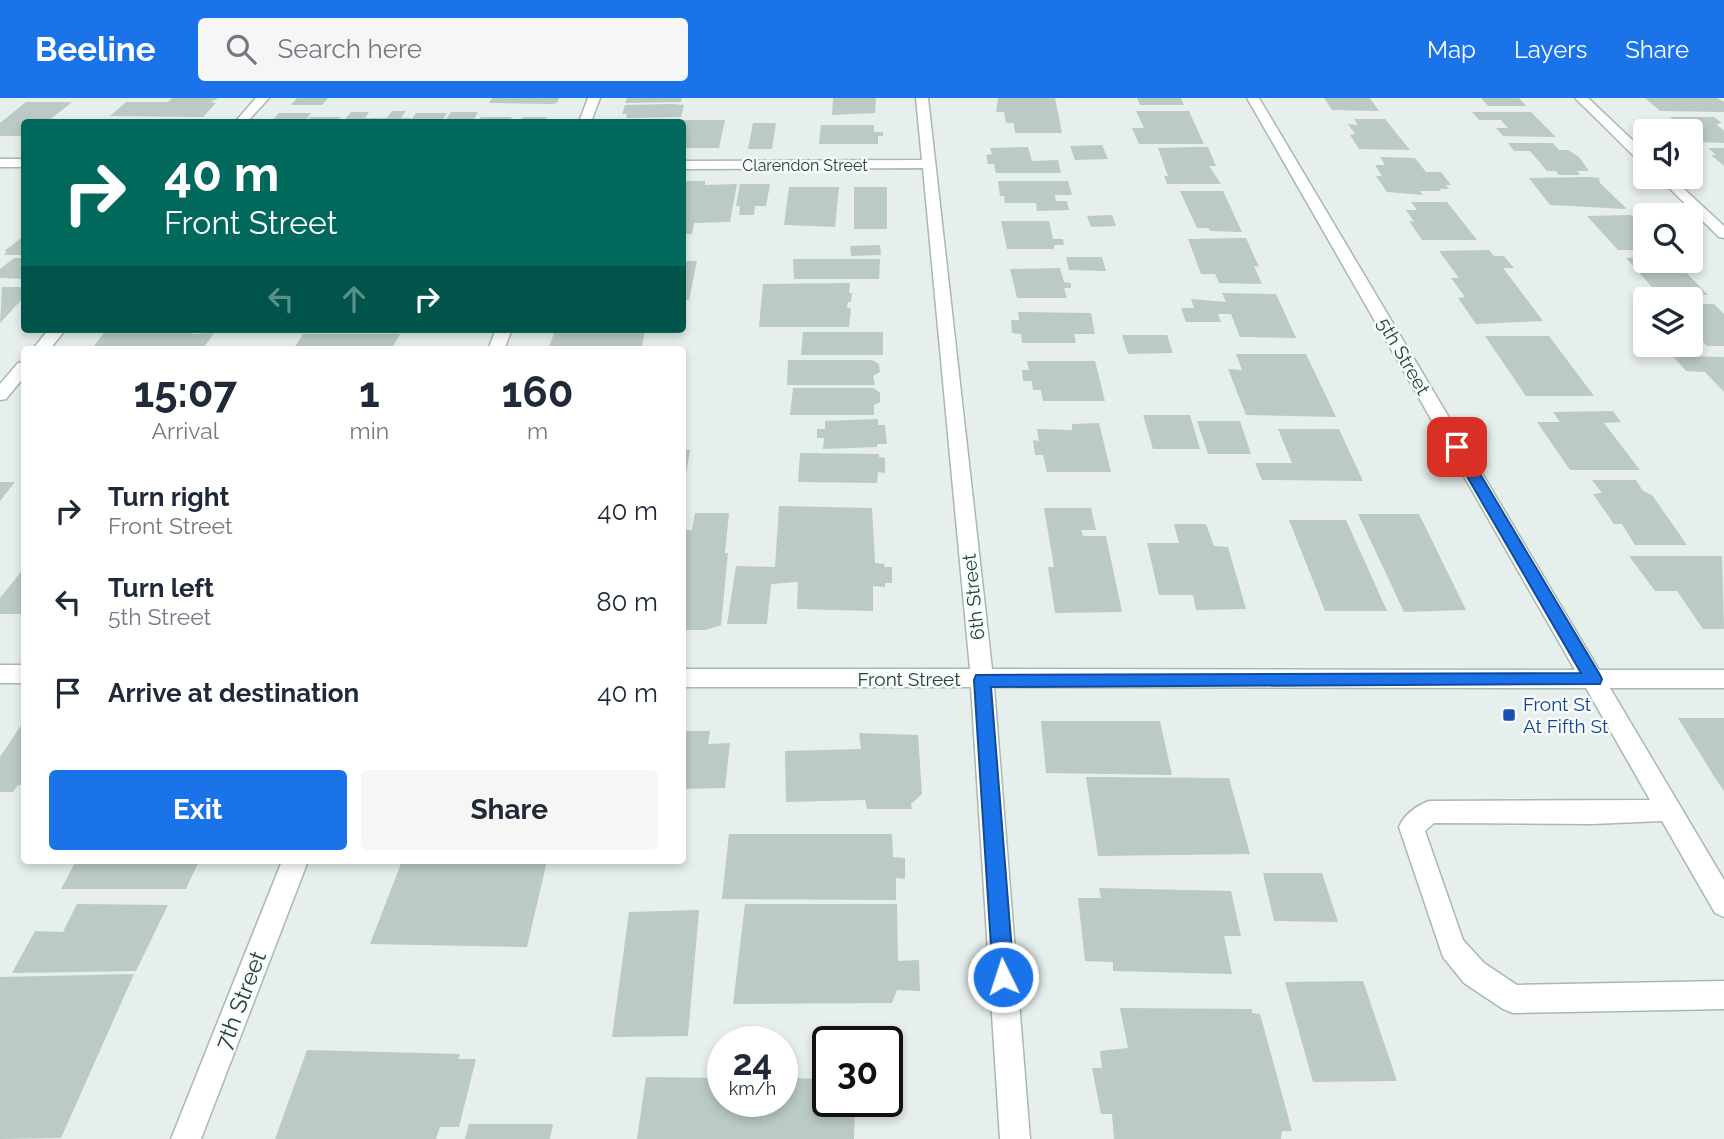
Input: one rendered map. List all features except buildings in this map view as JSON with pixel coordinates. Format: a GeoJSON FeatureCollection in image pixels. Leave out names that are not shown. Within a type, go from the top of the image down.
{"type":"FeatureCollection","features":[{"type":"Feature","properties":{"kind":"street"},"geometry":{"type":"LineString","coordinates":[[244,119],[263,98]]}},
{"type":"Feature","properties":{"kind":"street"},"geometry":{"type":"LineString","coordinates":[[586,119],[594,98]]}},
{"type":"Feature","properties":{"kind":"street","name":"6th Street"},"geometry":{"type":"LineString","coordinates":[[922,98],[982,680],[1015,1139]]}},
{"type":"Feature","properties":{"kind":"street","name":"5th Street"},"geometry":{"type":"LineString","coordinates":[[1252,98],[1724,904]]}},
{"type":"Feature","properties":{"kind":"street"},"geometry":{"type":"LineString","coordinates":[[1581,98],[1633,148]]}},
{"type":"Feature","properties":{"kind":"street"},"geometry":{"type":"LineString","coordinates":[[0,163],[21,163]]}},
{"type":"Feature","properties":{"kind":"street","name":"Clarendon Street"},"geometry":{"type":"LineString","coordinates":[[686,165],[928,164]]}},
{"type":"Feature","properties":{"kind":"street"},"geometry":{"type":"LineString","coordinates":[[1677,189],[1724,234]]}},
{"type":"Feature","properties":{"kind":"street"},"geometry":{"type":"LineString","coordinates":[[0,395],[21,370]]}},
{"type":"Feature","properties":{"kind":"street"},"geometry":{"type":"LineString","coordinates":[[0,674],[21,674]]}},
{"type":"Feature","properties":{"kind":"street","name":"Front Street"},"geometry":{"type":"LineString","coordinates":[[686,678],[1724,679]]}},
{"type":"Feature","properties":{"kind":"street"},"geometry":{"type":"LineString","coordinates":[[1670,810],[1592,813],[1429,812],[1411,827],[1452,948],[1474,973],[1513,999],[1724,995]]}},
{"type":"Feature","properties":{"kind":"street","name":"7th Street"},"geometry":{"type":"LineString","coordinates":[[186,1139],[294,864]]}},
{"type":"Feature","properties":{"kind":"place","name":"Front St At Fifth St"},"geometry":{"type":"Point","coordinates":[1509,715]}},
{"type":"Feature","properties":{"kind":"route"},"geometry":{"type":"LineString","coordinates":[[1003,977],[982,680],[1594,679],[1457,447]]}}]}
